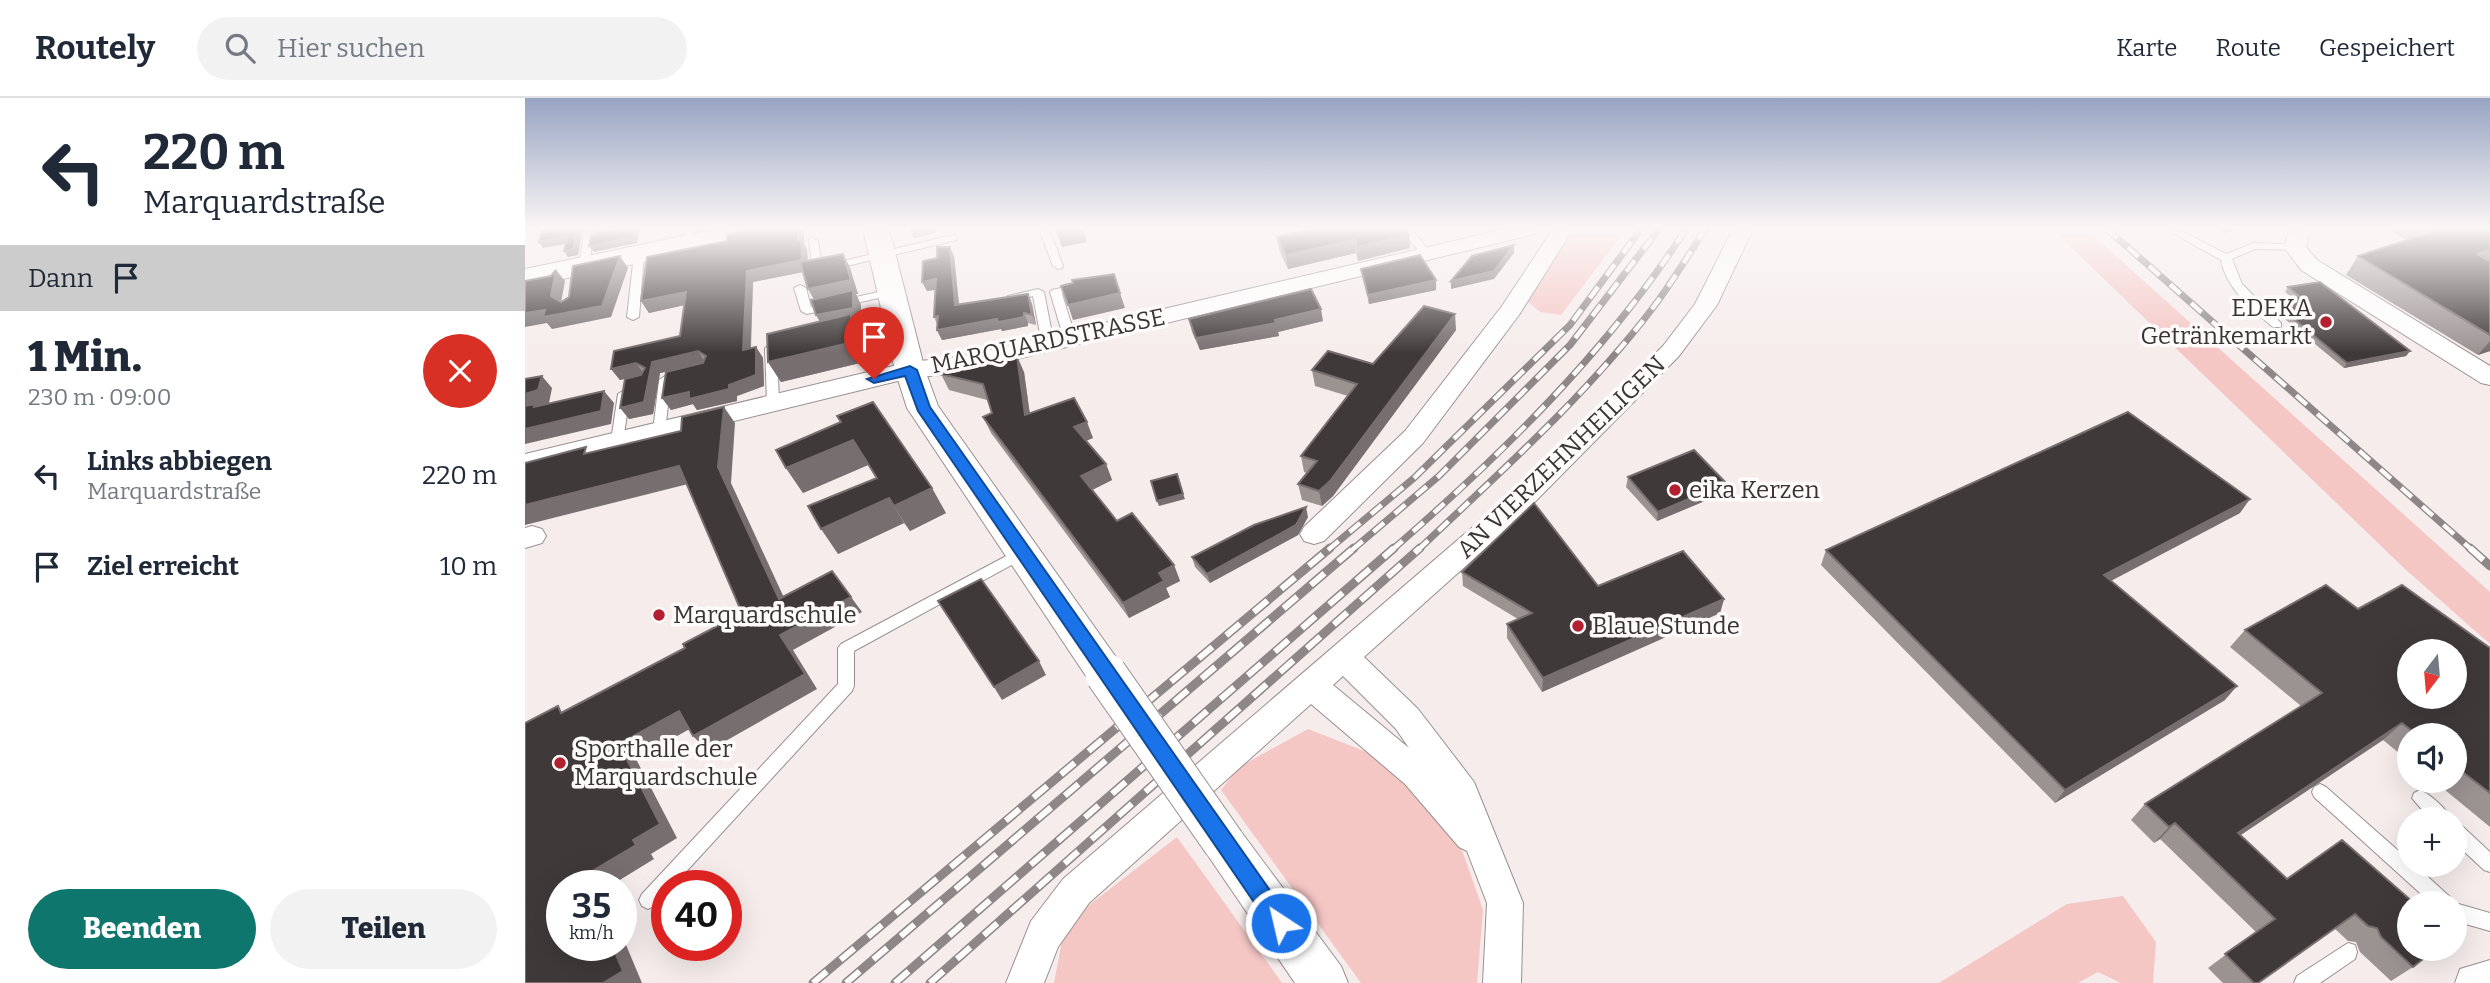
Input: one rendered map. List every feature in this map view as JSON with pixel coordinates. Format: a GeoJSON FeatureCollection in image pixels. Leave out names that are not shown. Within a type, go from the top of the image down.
{"type":"FeatureCollection","features":[{"type":"Feature","properties":{"kind":"main road"},"geometry":{"type":"LineString","coordinates":[[525,278],[580,270]]}},
{"type":"Feature","properties":{"kind":"street"},"geometry":{"type":"LineString","coordinates":[[886,270],[910,370],[923,408],[1324,983]]}},
{"type":"Feature","properties":{"kind":"street","name":"MARQUARDSTRASSE"},"geometry":{"type":"LineString","coordinates":[[525,463],[910,370],[948,366],[1357,270]]}},
{"type":"Feature","properties":{"kind":"street"},"geometry":{"type":"LineString","coordinates":[[1314,534],[1414,437],[1511,310],[1536,270]]}},
{"type":"Feature","properties":{"kind":"street","name":"AN VIERZEHNHEILIGEN"},"geometry":{"type":"LineString","coordinates":[[1025,983],[1037,944],[1052,917],[1076,891],[1506,514],[1671,351],[1706,305],[1723,270]]}},
{"type":"Feature","properties":{"kind":"street"},"geometry":{"type":"LineString","coordinates":[[2316,270],[2490,377]]}},
{"type":"Feature","properties":{"kind":"street"},"geometry":{"type":"LineString","coordinates":[[1345,657],[1407,719],[1462,793],[1506,903],[1502,983]]}},
{"type":"Feature","properties":{"kind":"street"},"geometry":{"type":"LineString","coordinates":[[1311,687],[1417,774],[1487,854]]}},
{"type":"Feature","properties":{"kind":"street"},"geometry":{"type":"LineString","coordinates":[[2475,983],[2490,979]]}},
{"type":"Feature","properties":{"kind":"lane"},"geometry":{"type":"LineString","coordinates":[[632,270],[633,317]]}},
{"type":"Feature","properties":{"kind":"lane"},"geometry":{"type":"LineString","coordinates":[[2230,270],[2241,288],[2277,325]]}},
{"type":"Feature","properties":{"kind":"lane"},"geometry":{"type":"LineString","coordinates":[[1059,341],[1056,292],[1091,285]]}},
{"type":"Feature","properties":{"kind":"lane"},"geometry":{"type":"LineString","coordinates":[[800,288],[807,311],[892,292]]}},
{"type":"Feature","properties":{"kind":"lane"},"geometry":{"type":"LineString","coordinates":[[994,301],[1038,292],[1059,341]]}},
{"type":"Feature","properties":{"kind":"lane"},"geometry":{"type":"LineString","coordinates":[[832,334],[900,321]]}},
{"type":"Feature","properties":{"kind":"lane"},"geometry":{"type":"LineString","coordinates":[[771,338],[773,403]]}},
{"type":"Feature","properties":{"kind":"lane"},"geometry":{"type":"LineString","coordinates":[[659,431],[666,378],[679,375]]}},
{"type":"Feature","properties":{"kind":"lane"},"geometry":{"type":"LineString","coordinates":[[617,441],[625,385],[635,383]]}},
{"type":"Feature","properties":{"kind":"lane"},"geometry":{"type":"LineString","coordinates":[[648,900],[846,686],[846,648],[1024,551]]}},
{"type":"Feature","properties":{"kind":"lane"},"geometry":{"type":"LineString","coordinates":[[2320,792],[2431,891]]}},
{"type":"Feature","properties":{"kind":"lane"},"geometry":{"type":"LineString","coordinates":[[2420,798],[2429,807]]}},
{"type":"Feature","properties":{"kind":"lane"},"geometry":{"type":"LineString","coordinates":[[2467,842],[2490,864]]}},
{"type":"Feature","properties":{"kind":"lane"},"geometry":{"type":"LineString","coordinates":[[2467,915],[2490,922]]}},
{"type":"Feature","properties":{"kind":"lane"},"geometry":{"type":"LineString","coordinates":[[2304,983],[2348,952]]}},
{"type":"Feature","properties":{"kind":"shaded area"},"geometry":{"type":"Polygon","coordinates":[[[1547,270],[1595,270],[1561,315],[1540,312],[1528,302],[1547,270]]]}},
{"type":"Feature","properties":{"kind":"shaded area"},"geometry":{"type":"Polygon","coordinates":[[[2095,270],[2132,270],[2490,592],[2490,644],[2405,569],[2095,270]]]}},
{"type":"Feature","properties":{"kind":"shaded area"},"geometry":{"type":"Polygon","coordinates":[[[1308,729],[1382,758],[1456,833],[1483,910],[1477,983],[1361,983],[1221,790],[1239,767],[1308,729]]]}},
{"type":"Feature","properties":{"kind":"shaded area"},"geometry":{"type":"Polygon","coordinates":[[[1177,837],[1282,983],[1054,983],[1062,941],[1075,916],[1177,837]]]}},
{"type":"Feature","properties":{"kind":"shaded area"},"geometry":{"type":"Polygon","coordinates":[[[2123,896],[2156,942],[2153,983],[2121,983],[2098,972],[2078,983],[1939,983],[2067,904],[2123,896]]]}},
{"type":"Feature","properties":{"kind":"building"},"geometry":{"type":"Polygon","coordinates":[[[556,270],[551,296],[561,302],[569,297],[572,270],[615,270],[602,306],[543,317],[545,310],[525,313],[525,281],[551,276],[556,270]]]}},
{"type":"Feature","properties":{"kind":"building"},"geometry":{"type":"Polygon","coordinates":[[[645,270],[750,270],[747,271],[743,350],[756,347],[756,375],[729,385],[729,389],[689,399],[689,392],[662,398],[666,372],[703,363],[706,356],[698,351],[652,362],[644,402],[620,408],[625,379],[641,375],[645,368],[636,363],[611,369],[614,351],[680,336],[686,292],[641,301],[645,270]]]}},
{"type":"Feature","properties":{"kind":"building"},"geometry":{"type":"Polygon","coordinates":[[[802,270],[848,270],[851,280],[808,289],[802,270]]]}},
{"type":"Feature","properties":{"kind":"building"},"geometry":{"type":"Polygon","coordinates":[[[923,270],[952,270],[955,305],[1028,294],[1032,315],[1024,313],[1024,317],[937,330],[938,316],[934,317],[936,279],[922,282],[923,270]]]}},
{"type":"Feature","properties":{"kind":"building"},"geometry":{"type":"Polygon","coordinates":[[[1361,270],[1430,270],[1436,280],[1368,295],[1361,270]]]}},
{"type":"Feature","properties":{"kind":"building"},"geometry":{"type":"Polygon","coordinates":[[[1460,270],[1495,270],[1494,271],[1451,281],[1460,270]]]}},
{"type":"Feature","properties":{"kind":"building"},"geometry":{"type":"Polygon","coordinates":[[[2382,270],[2490,270],[2490,335],[2382,270]]]}},
{"type":"Feature","properties":{"kind":"building"},"geometry":{"type":"Polygon","coordinates":[[[1114,274],[1120,293],[1068,305],[1061,286],[1073,283],[1072,280],[1114,274]]]}},
{"type":"Feature","properties":{"kind":"building","name":"EDEKA Getränkemarkt"},"geometry":{"type":"Polygon","coordinates":[[[2320,282],[2410,351],[2347,363],[2272,301],[2299,296],[2288,287],[2320,282]]]}},
{"type":"Feature","properties":{"kind":"building"},"geometry":{"type":"Polygon","coordinates":[[[1311,289],[1321,309],[1275,320],[1276,323],[1196,338],[1189,319],[1311,289]]]}},
{"type":"Feature","properties":{"kind":"building"},"geometry":{"type":"Polygon","coordinates":[[[853,290],[853,308],[816,315],[811,300],[853,290]]]}},
{"type":"Feature","properties":{"kind":"building"},"geometry":{"type":"Polygon","coordinates":[[[1424,306],[1455,314],[1330,481],[1319,491],[1298,484],[1317,461],[1301,456],[1357,384],[1312,370],[1328,351],[1373,364],[1424,306]]]}},
{"type":"Feature","properties":{"kind":"building"},"geometry":{"type":"Polygon","coordinates":[[[851,314],[852,335],[849,335],[849,343],[768,362],[767,334],[851,314]]]}},
{"type":"Feature","properties":{"kind":"building"},"geometry":{"type":"Polygon","coordinates":[[[1017,356],[1025,415],[1074,398],[1087,422],[1074,427],[1106,464],[1081,476],[1117,521],[1132,513],[1174,565],[1159,573],[1164,581],[1123,603],[983,417],[992,413],[983,384],[941,374],[1017,356]]]}},
{"type":"Feature","properties":{"kind":"building"},"geometry":{"type":"Polygon","coordinates":[[[542,376],[538,390],[525,394],[525,379],[542,376]]]}},
{"type":"Feature","properties":{"kind":"building"},"geometry":{"type":"Polygon","coordinates":[[[604,391],[601,411],[525,429],[525,406],[535,404],[534,407],[604,391]]]}},
{"type":"Feature","properties":{"kind":"building"},"geometry":{"type":"Polygon","coordinates":[[[873,402],[932,488],[894,506],[889,498],[821,529],[808,506],[877,478],[853,440],[786,468],[776,450],[841,422],[837,416],[873,402]]]}},
{"type":"Feature","properties":{"kind":"building"},"geometry":{"type":"Polygon","coordinates":[[[724,407],[718,467],[779,599],[832,571],[851,597],[780,635],[805,674],[693,736],[679,711],[619,744],[660,824],[633,840],[636,845],[594,870],[546,870],[546,961],[619,961],[623,971],[603,983],[525,983],[525,723],[558,706],[561,713],[685,648],[683,644],[742,613],[679,466],[525,505],[525,463],[586,447],[584,454],[681,431],[682,417],[724,407]]]}},
{"type":"Feature","properties":{"kind":"building"},"geometry":{"type":"Polygon","coordinates":[[[2128,412],[2250,499],[2104,575],[2237,686],[2065,790],[1826,550],[2128,412]]]}},
{"type":"Feature","properties":{"kind":"building","name":"eika Kerzen"},"geometry":{"type":"Polygon","coordinates":[[[1694,450],[1726,483],[1658,512],[1628,477],[1694,450]]]}},
{"type":"Feature","properties":{"kind":"building"},"geometry":{"type":"Polygon","coordinates":[[[1177,474],[1183,494],[1157,501],[1151,481],[1177,474]]]}},
{"type":"Feature","properties":{"kind":"building"},"geometry":{"type":"Polygon","coordinates":[[[1534,503],[1598,586],[1683,551],[1724,599],[1543,678],[1507,624],[1532,613],[1462,572],[1534,503]]]}},
{"type":"Feature","properties":{"kind":"building"},"geometry":{"type":"Polygon","coordinates":[[[1306,507],[1296,525],[1207,574],[1192,557],[1254,525],[1306,507]]]}},
{"type":"Feature","properties":{"kind":"building"},"geometry":{"type":"Polygon","coordinates":[[[981,579],[1039,661],[994,687],[938,601],[981,579]]]}},
{"type":"Feature","properties":{"kind":"building"},"geometry":{"type":"Polygon","coordinates":[[[2326,585],[2358,609],[2402,585],[2490,648],[2490,793],[2467,775],[2467,723],[2397,723],[2397,726],[2238,833],[2287,879],[2342,840],[2400,891],[2397,891],[2397,952],[2381,937],[2377,928],[2368,926],[2355,914],[2258,983],[2254,983],[2225,954],[2275,919],[2175,823],[2169,827],[2145,804],[2322,693],[2245,630],[2326,585]]]}},
{"type":"Feature","properties":{"kind":"building"},"geometry":{"type":"Polygon","coordinates":[[[2407,961],[2421,961],[2413,967],[2407,961]]]}},
{"type":"Feature","properties":{"kind":"railway"},"geometry":{"type":"LineString","coordinates":[[1328,550],[1414,478],[1570,325],[1610,270]]}},
{"type":"Feature","properties":{"kind":"railway"},"geometry":{"type":"LineString","coordinates":[[1352,550],[1439,476],[1570,345],[1627,270]]}},
{"type":"Feature","properties":{"kind":"railway"},"geometry":{"type":"LineString","coordinates":[[1392,550],[1473,477],[1550,400],[1622,318],[1658,270]]}},
{"type":"Feature","properties":{"kind":"railway"},"geometry":{"type":"LineString","coordinates":[[1418,550],[1540,434],[1598,373],[1626,342],[1679,270]]}},
{"type":"Feature","properties":{"kind":"railway"},"geometry":{"type":"LineString","coordinates":[[2154,270],[2472,550]]}},
{"type":"Feature","properties":{"kind":"railway"},"geometry":{"type":"LineString","coordinates":[[813,983],[1330,548]]}},
{"type":"Feature","properties":{"kind":"railway"},"geometry":{"type":"LineString","coordinates":[[846,983],[1354,548]]}},
{"type":"Feature","properties":{"kind":"railway"},"geometry":{"type":"LineString","coordinates":[[895,983],[1394,548]]}},
{"type":"Feature","properties":{"kind":"railway"},"geometry":{"type":"LineString","coordinates":[[930,983],[1420,548]]}},
{"type":"Feature","properties":{"kind":"railway"},"geometry":{"type":"LineString","coordinates":[[2470,548],[2490,566]]}},
{"type":"Feature","properties":{"kind":"place","name":"EDEKA Getränkemarkt"},"geometry":{"type":"Point","coordinates":[2326,322]}},
{"type":"Feature","properties":{"kind":"place","name":"eika Kerzen"},"geometry":{"type":"Point","coordinates":[1675,490]}},
{"type":"Feature","properties":{"kind":"place","name":"Marquardschule"},"geometry":{"type":"Point","coordinates":[659,615]}},
{"type":"Feature","properties":{"kind":"place","name":"Blaue Stunde"},"geometry":{"type":"Point","coordinates":[1578,626]}},
{"type":"Feature","properties":{"kind":"place","name":"Sporthalle der Marquardschule"},"geometry":{"type":"Point","coordinates":[560,763]}},
{"type":"Feature","properties":{"kind":"route"},"geometry":{"type":"LineString","coordinates":[[874,379],[910,370],[923,408],[1002,517],[1106,674],[1281,923]]}}]}
